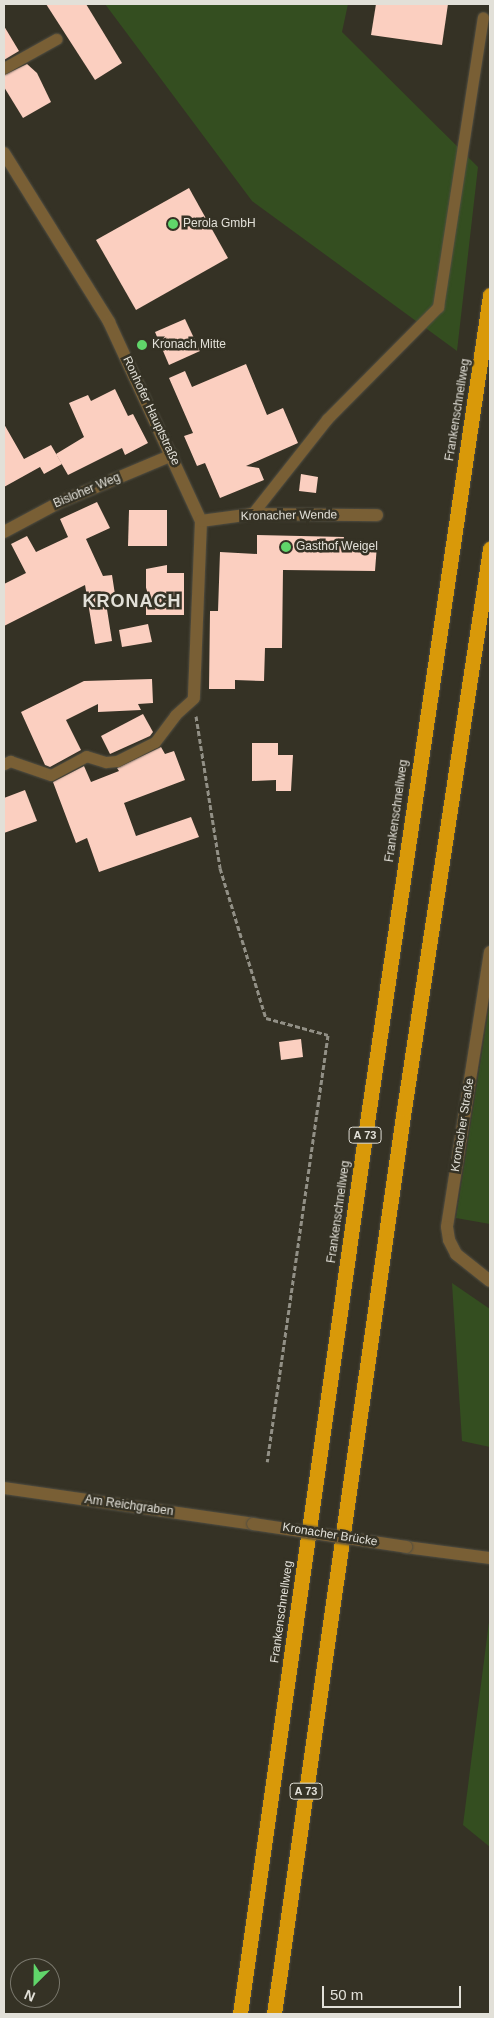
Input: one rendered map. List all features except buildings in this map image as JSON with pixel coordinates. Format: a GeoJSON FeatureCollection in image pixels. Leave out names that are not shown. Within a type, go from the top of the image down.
{"type":"FeatureCollection","features":[{"type":"Feature","properties":{"kind":"highway","name":"Frankenschnellweg"},"geometry":{"type":"LineString","coordinates":[[240,2014],[373,1080],[490,295]]}},
{"type":"Feature","properties":{"kind":"highway","name":"A 73"},"geometry":{"type":"LineString","coordinates":[[274,2014],[404,1109],[490,549]]}},
{"type":"Feature","properties":{"kind":"street","name":"Ronhofer Hauptstraße"},"geometry":{"type":"LineString","coordinates":[[4,153],[109,322],[201,521],[194,698]]}},
{"type":"Feature","properties":{"kind":"street","name":"Bisloher Weg"},"geometry":{"type":"LineString","coordinates":[[4,532],[58,503],[172,455]]}},
{"type":"Feature","properties":{"kind":"street","name":"Kronacher Wende"},"geometry":{"type":"LineString","coordinates":[[201,521],[252,514],[377,515]]}},
{"type":"Feature","properties":{"kind":"street","name":"Kronacher Straße"},"geometry":{"type":"LineString","coordinates":[[490,952],[447,1226],[448,1240],[456,1254],[490,1281]]}},
{"type":"Feature","properties":{"kind":"street","name":"Am Reichgraben"},"geometry":{"type":"LineString","coordinates":[[4,1488],[253,1524]]}},
{"type":"Feature","properties":{"kind":"street","name":"Kronacher Brücke"},"geometry":{"type":"LineString","coordinates":[[253,1524],[490,1558]]}},
{"type":"Feature","properties":{"kind":"lane"},"geometry":{"type":"LineString","coordinates":[[252,514],[328,419],[438,307],[483,17]]}},
{"type":"Feature","properties":{"kind":"lane"},"geometry":{"type":"LineString","coordinates":[[4,68],[56,39]]}},
{"type":"Feature","properties":{"kind":"lane"},"geometry":{"type":"LineString","coordinates":[[4,764],[10,761],[50,775],[86,756],[106,762],[117,761],[155,742],[175,715],[194,698]]}},
{"type":"Feature","properties":{"kind":"path"},"geometry":{"type":"LineString","coordinates":[[194,698],[220,868],[266,1018],[328,1035],[267,1462]]}},
{"type":"Feature","properties":{"kind":"green space"},"geometry":{"type":"Polygon","coordinates":[[[105,4],[348,4],[342,32],[478,167],[457,351],[252,201],[105,4]]]}},
{"type":"Feature","properties":{"kind":"green space"},"geometry":{"type":"Polygon","coordinates":[[[490,1001],[490,1224],[456,1218],[490,1001]]]}},
{"type":"Feature","properties":{"kind":"green space"},"geometry":{"type":"Polygon","coordinates":[[[452,1283],[490,1309],[490,1447],[462,1441],[452,1283]]]}},
{"type":"Feature","properties":{"kind":"green space"},"geometry":{"type":"Polygon","coordinates":[[[490,1614],[490,1847],[463,1825],[490,1614]]]}},
{"type":"Feature","properties":{"kind":"place","name":"Perola GmbH"},"geometry":{"type":"Point","coordinates":[173,224]}},
{"type":"Feature","properties":{"kind":"place","name":"Kronach Mitte"},"geometry":{"type":"Point","coordinates":[142,345]}},
{"type":"Feature","properties":{"kind":"place","name":"Gasthof Weigel"},"geometry":{"type":"Point","coordinates":[286,547]}},
{"type":"Feature","properties":{"kind":"district","name":"KRONACH"},"geometry":{"type":"Point","coordinates":[132,601]}}]}
